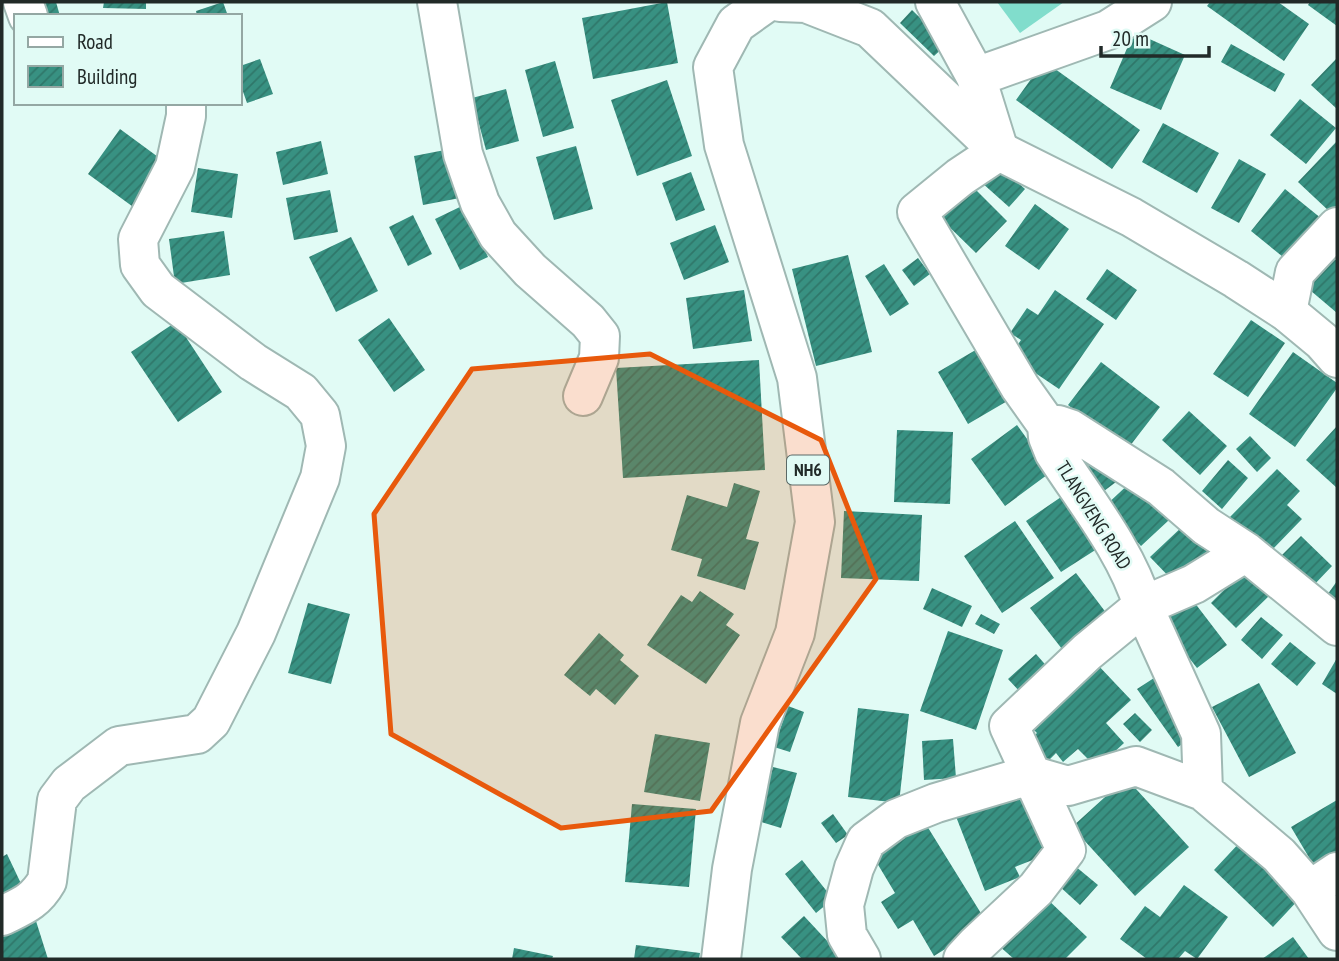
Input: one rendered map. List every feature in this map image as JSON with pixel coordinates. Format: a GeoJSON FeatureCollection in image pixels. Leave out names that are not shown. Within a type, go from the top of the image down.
{"type":"FeatureCollection","features":[{"type":"Feature","properties":{"kind":"main road"},"geometry":{"type":"LineString","coordinates":[[437,2],[463,154],[480,204],[498,235],[530,270],[588,321],[600,336],[599,358],[583,396]]}},
{"type":"Feature","properties":{"kind":"main road","name":"NH6"},"geometry":{"type":"LineString","coordinates":[[721,959],[732,869],[760,723],[795,633],[815,522],[797,378],[724,145],[713,67],[736,24],[766,2]]}},
{"type":"Feature","properties":{"kind":"main road"},"geometry":{"type":"LineString","coordinates":[[779,2],[806,3],[870,27],[999,151],[1131,217],[1236,279],[1287,312],[1322,341],[1337,358]]}},
{"type":"Feature","properties":{"kind":"main road"},"geometry":{"type":"LineString","coordinates":[[935,2],[975,76],[999,151]]}},
{"type":"Feature","properties":{"kind":"main road"},"geometry":{"type":"LineString","coordinates":[[975,76],[1108,30],[1152,2]]}},
{"type":"Feature","properties":{"kind":"main road"},"geometry":{"type":"LineString","coordinates":[[2,916],[29,903],[47,881],[57,800],[69,783],[119,746],[197,734],[211,721],[256,633],[320,478],[326,446],[320,415],[301,393],[253,362],[158,290],[140,265],[138,239],[175,167],[186,105]]}},
{"type":"Feature","properties":{"kind":"main road","name":"TLANGVENG ROAD"},"geometry":{"type":"LineString","coordinates":[[999,151],[960,177],[917,212],[1020,387],[1048,425],[1050,444],[1118,549],[1137,585],[1143,606],[1201,734],[1203,790]]}},
{"type":"Feature","properties":{"kind":"main road"},"geometry":{"type":"LineString","coordinates":[[1287,312],[1295,272],[1337,227]]}},
{"type":"Feature","properties":{"kind":"main road"},"geometry":{"type":"LineString","coordinates":[[1048,425],[1070,429],[1161,487],[1206,526],[1246,552],[1337,626]]}},
{"type":"Feature","properties":{"kind":"main road"},"geometry":{"type":"LineString","coordinates":[[963,959],[1036,889],[1066,850],[1009,726],[1087,652],[1143,606],[1194,584],[1246,552]]}},
{"type":"Feature","properties":{"kind":"main road"},"geometry":{"type":"LineString","coordinates":[[861,959],[847,935],[844,905],[854,867],[866,841],[896,819],[936,803],[1030,775],[1068,786],[1136,766],[1203,790],[1279,855],[1324,881],[1337,931]]}},
{"type":"Feature","properties":{"kind":"highlighted area"},"geometry":{"type":"Polygon","coordinates":[[[650,354],[821,440],[876,579],[711,811],[561,828],[391,734],[374,514],[472,369],[650,354]]]}},
{"type":"Feature","properties":{"kind":"green space"},"geometry":{"type":"Polygon","coordinates":[[[997,2],[1064,2],[1020,33],[997,2]]]}},
{"type":"Feature","properties":{"kind":"building"},"geometry":{"type":"Polygon","coordinates":[[[36,2],[56,2],[59,14],[40,14],[36,2]]]}},
{"type":"Feature","properties":{"kind":"building"},"geometry":{"type":"Polygon","coordinates":[[[104,2],[146,2],[146,9],[103,8],[104,2]]]}},
{"type":"Feature","properties":{"kind":"building"},"geometry":{"type":"Polygon","coordinates":[[[223,2],[227,14],[197,14],[196,11],[223,2]]]}},
{"type":"Feature","properties":{"kind":"building"},"geometry":{"type":"Polygon","coordinates":[[[667,2],[678,63],[593,79],[582,18],[667,2]]]}},
{"type":"Feature","properties":{"kind":"building"},"geometry":{"type":"Polygon","coordinates":[[[1210,2],[1278,2],[1309,24],[1284,61],[1207,6],[1210,2]]]}},
{"type":"Feature","properties":{"kind":"building"},"geometry":{"type":"Polygon","coordinates":[[[1310,2],[1337,2],[1337,26],[1308,5],[1310,2]]]}},
{"type":"Feature","properties":{"kind":"building"},"geometry":{"type":"Polygon","coordinates":[[[912,10],[947,44],[934,56],[900,23],[912,10]]]}},
{"type":"Feature","properties":{"kind":"building"},"geometry":{"type":"Polygon","coordinates":[[[1134,32],[1185,55],[1161,110],[1110,88],[1134,32]]]}},
{"type":"Feature","properties":{"kind":"building"},"geometry":{"type":"Polygon","coordinates":[[[1231,44],[1285,74],[1275,92],[1221,62],[1231,44]]]}},
{"type":"Feature","properties":{"kind":"building"},"geometry":{"type":"Polygon","coordinates":[[[1337,58],[1337,109],[1311,85],[1337,58]]]}},
{"type":"Feature","properties":{"kind":"building"},"geometry":{"type":"Polygon","coordinates":[[[260,59],[273,94],[247,103],[242,89],[242,65],[260,59]]]}},
{"type":"Feature","properties":{"kind":"building"},"geometry":{"type":"Polygon","coordinates":[[[555,61],[574,128],[543,137],[525,70],[555,61]]]}},
{"type":"Feature","properties":{"kind":"building"},"geometry":{"type":"Polygon","coordinates":[[[1044,61],[1140,130],[1112,169],[1016,100],[1044,61]]]}},
{"type":"Feature","properties":{"kind":"building"},"geometry":{"type":"Polygon","coordinates":[[[667,80],[692,156],[637,176],[611,100],[667,80]]]}},
{"type":"Feature","properties":{"kind":"building"},"geometry":{"type":"Polygon","coordinates":[[[506,89],[519,141],[486,150],[472,98],[506,89]]]}},
{"type":"Feature","properties":{"kind":"building"},"geometry":{"type":"Polygon","coordinates":[[[1300,99],[1336,128],[1306,164],[1270,135],[1300,99]]]}},
{"type":"Feature","properties":{"kind":"building"},"geometry":{"type":"Polygon","coordinates":[[[1163,123],[1219,153],[1197,193],[1142,162],[1163,123]]]}},
{"type":"Feature","properties":{"kind":"building"},"geometry":{"type":"Polygon","coordinates":[[[120,129],[169,165],[136,209],[88,174],[120,129]]]}},
{"type":"Feature","properties":{"kind":"building"},"geometry":{"type":"Polygon","coordinates":[[[321,141],[328,174],[283,185],[276,152],[321,141]]]}},
{"type":"Feature","properties":{"kind":"building"},"geometry":{"type":"Polygon","coordinates":[[[1337,141],[1337,205],[1330,212],[1298,182],[1337,141]]]}},
{"type":"Feature","properties":{"kind":"building"},"geometry":{"type":"Polygon","coordinates":[[[576,146],[593,209],[554,220],[536,157],[576,146]]]}},
{"type":"Feature","properties":{"kind":"building"},"geometry":{"type":"Polygon","coordinates":[[[450,149],[460,198],[423,205],[414,156],[450,149]]]}},
{"type":"Feature","properties":{"kind":"building"},"geometry":{"type":"Polygon","coordinates":[[[1239,159],[1266,174],[1239,223],[1211,208],[1239,159]]]}},
{"type":"Feature","properties":{"kind":"building"},"geometry":{"type":"Polygon","coordinates":[[[997,164],[1025,189],[1009,207],[981,182],[997,164]]]}},
{"type":"Feature","properties":{"kind":"building"},"geometry":{"type":"Polygon","coordinates":[[[198,168],[238,174],[232,218],[191,212],[198,168]]]}},
{"type":"Feature","properties":{"kind":"building"},"geometry":{"type":"Polygon","coordinates":[[[691,172],[705,210],[676,221],[662,183],[691,172]]]}},
{"type":"Feature","properties":{"kind":"building"},"geometry":{"type":"Polygon","coordinates":[[[968,182],[1007,221],[976,253],[936,214],[968,182]]]}},
{"type":"Feature","properties":{"kind":"building"},"geometry":{"type":"Polygon","coordinates":[[[1285,189],[1322,219],[1288,261],[1251,231],[1285,189]]]}},
{"type":"Feature","properties":{"kind":"building"},"geometry":{"type":"Polygon","coordinates":[[[330,190],[338,232],[294,240],[286,198],[330,190]]]}},
{"type":"Feature","properties":{"kind":"building"},"geometry":{"type":"Polygon","coordinates":[[[1035,204],[1069,229],[1039,270],[1005,246],[1035,204]]]}},
{"type":"Feature","properties":{"kind":"building"},"geometry":{"type":"Polygon","coordinates":[[[464,205],[488,257],[460,270],[435,219],[464,205]]]}},
{"type":"Feature","properties":{"kind":"building"},"geometry":{"type":"Polygon","coordinates":[[[413,215],[432,254],[408,266],[389,227],[413,215]]]}},
{"type":"Feature","properties":{"kind":"building"},"geometry":{"type":"Polygon","coordinates":[[[715,225],[729,262],[684,280],[670,243],[715,225]]]}},
{"type":"Feature","properties":{"kind":"building"},"geometry":{"type":"Polygon","coordinates":[[[224,231],[230,275],[175,284],[169,239],[224,231]]]}},
{"type":"Feature","properties":{"kind":"building"},"geometry":{"type":"Polygon","coordinates":[[[351,237],[378,291],[336,312],[309,257],[351,237]]]}},
{"type":"Feature","properties":{"kind":"building"},"geometry":{"type":"Polygon","coordinates":[[[848,255],[872,352],[816,366],[792,269],[848,255]]]}},
{"type":"Feature","properties":{"kind":"building"},"geometry":{"type":"Polygon","coordinates":[[[1330,255],[1337,261],[1337,313],[1304,285],[1330,255]]]}},
{"type":"Feature","properties":{"kind":"building"},"geometry":{"type":"Polygon","coordinates":[[[918,258],[930,274],[914,286],[902,270],[918,258]]]}},
{"type":"Feature","properties":{"kind":"building"},"geometry":{"type":"Polygon","coordinates":[[[884,264],[909,304],[890,316],[865,276],[884,264]]]}},
{"type":"Feature","properties":{"kind":"building"},"geometry":{"type":"Polygon","coordinates":[[[1107,269],[1137,290],[1116,320],[1086,299],[1107,269]]]}},
{"type":"Feature","properties":{"kind":"building"},"geometry":{"type":"Polygon","coordinates":[[[744,290],[752,341],[693,349],[686,298],[744,290]]]}},
{"type":"Feature","properties":{"kind":"building"},"geometry":{"type":"Polygon","coordinates":[[[1055,290],[1104,324],[1059,389],[1010,356],[1021,340],[1010,333],[1027,308],[1038,315],[1055,290]]]}},
{"type":"Feature","properties":{"kind":"building"},"geometry":{"type":"Polygon","coordinates":[[[389,318],[425,370],[394,392],[358,340],[389,318]]]}},
{"type":"Feature","properties":{"kind":"building"},"geometry":{"type":"Polygon","coordinates":[[[1251,320],[1285,343],[1248,397],[1213,374],[1251,320]]]}},
{"type":"Feature","properties":{"kind":"building"},"geometry":{"type":"Polygon","coordinates":[[[176,322],[222,392],[178,422],[131,352],[176,322]]]}},
{"type":"Feature","properties":{"kind":"building"},"geometry":{"type":"Polygon","coordinates":[[[979,348],[1009,400],[968,424],[938,372],[979,348]]]}},
{"type":"Feature","properties":{"kind":"building"},"geometry":{"type":"Polygon","coordinates":[[[1293,352],[1337,383],[1337,388],[1295,447],[1249,414],[1293,352]]]}},
{"type":"Feature","properties":{"kind":"building"},"geometry":{"type":"Polygon","coordinates":[[[759,360],[765,470],[623,478],[616,368],[759,360]]]}},
{"type":"Feature","properties":{"kind":"building"},"geometry":{"type":"Polygon","coordinates":[[[1101,362],[1160,407],[1126,451],[1068,405],[1101,362]]]}},
{"type":"Feature","properties":{"kind":"building"},"geometry":{"type":"Polygon","coordinates":[[[1189,411],[1227,446],[1200,475],[1162,440],[1189,411]]]}},
{"type":"Feature","properties":{"kind":"building"},"geometry":{"type":"Polygon","coordinates":[[[1017,425],[1051,472],[1005,506],[971,459],[1017,425]]]}},
{"type":"Feature","properties":{"kind":"building"},"geometry":{"type":"Polygon","coordinates":[[[1337,426],[1337,488],[1306,460],[1337,426]]]}},
{"type":"Feature","properties":{"kind":"building"},"geometry":{"type":"Polygon","coordinates":[[[897,430],[953,432],[950,504],[894,502],[897,430]]]}},
{"type":"Feature","properties":{"kind":"building"},"geometry":{"type":"Polygon","coordinates":[[[1250,436],[1271,458],[1257,472],[1236,449],[1250,436]]]}},
{"type":"Feature","properties":{"kind":"building"},"geometry":{"type":"Polygon","coordinates":[[[1099,458],[1116,482],[1096,497],[1079,473],[1099,458]]]}},
{"type":"Feature","properties":{"kind":"building"},"geometry":{"type":"Polygon","coordinates":[[[1228,460],[1248,478],[1222,509],[1202,491],[1228,460]]]}},
{"type":"Feature","properties":{"kind":"building"},"geometry":{"type":"Polygon","coordinates":[[[1277,469],[1300,491],[1287,505],[1302,519],[1268,554],[1230,517],[1277,469]]]}},
{"type":"Feature","properties":{"kind":"building"},"geometry":{"type":"Polygon","coordinates":[[[1133,480],[1169,520],[1141,546],[1104,507],[1133,480]]]}},
{"type":"Feature","properties":{"kind":"building"},"geometry":{"type":"Polygon","coordinates":[[[734,483],[760,491],[746,539],[759,542],[745,590],[697,576],[702,559],[671,550],[687,495],[727,507],[734,483]]]}},
{"type":"Feature","properties":{"kind":"building"},"geometry":{"type":"Polygon","coordinates":[[[1064,495],[1100,547],[1061,572],[1026,521],[1064,495]]]}},
{"type":"Feature","properties":{"kind":"building"},"geometry":{"type":"Polygon","coordinates":[[[844,511],[922,515],[919,581],[841,578],[844,511]]]}},
{"type":"Feature","properties":{"kind":"building"},"geometry":{"type":"Polygon","coordinates":[[[1015,521],[1054,578],[1002,613],[964,556],[1015,521]]]}},
{"type":"Feature","properties":{"kind":"building"},"geometry":{"type":"Polygon","coordinates":[[[1184,525],[1210,552],[1176,584],[1150,557],[1184,525]]]}},
{"type":"Feature","properties":{"kind":"building"},"geometry":{"type":"Polygon","coordinates":[[[1301,536],[1332,566],[1312,587],[1281,556],[1301,536]]]}},
{"type":"Feature","properties":{"kind":"building"},"geometry":{"type":"Polygon","coordinates":[[[1245,569],[1271,594],[1236,628],[1211,603],[1245,569]]]}},
{"type":"Feature","properties":{"kind":"building"},"geometry":{"type":"Polygon","coordinates":[[[1076,573],[1107,614],[1062,649],[1030,608],[1076,573]]]}},
{"type":"Feature","properties":{"kind":"building"},"geometry":{"type":"Polygon","coordinates":[[[1337,581],[1337,607],[1325,598],[1337,581]]]}},
{"type":"Feature","properties":{"kind":"building"},"geometry":{"type":"Polygon","coordinates":[[[932,588],[972,606],[962,627],[923,609],[932,588]]]}},
{"type":"Feature","properties":{"kind":"building"},"geometry":{"type":"Polygon","coordinates":[[[700,591],[734,614],[726,625],[740,635],[706,684],[647,645],[681,595],[692,602],[700,591]]]}},
{"type":"Feature","properties":{"kind":"building"},"geometry":{"type":"Polygon","coordinates":[[[1191,598],[1227,645],[1197,668],[1161,622],[1191,598]]]}},
{"type":"Feature","properties":{"kind":"building"},"geometry":{"type":"Polygon","coordinates":[[[308,603],[350,614],[331,684],[288,673],[308,603]]]}},
{"type":"Feature","properties":{"kind":"building"},"geometry":{"type":"Polygon","coordinates":[[[981,614],[1000,624],[994,634],[975,624],[981,614]]]}},
{"type":"Feature","properties":{"kind":"building"},"geometry":{"type":"Polygon","coordinates":[[[1261,617],[1283,635],[1262,659],[1241,640],[1261,617]]]}},
{"type":"Feature","properties":{"kind":"building"},"geometry":{"type":"Polygon","coordinates":[[[948,631],[1003,650],[976,730],[920,711],[948,631]]]}},
{"type":"Feature","properties":{"kind":"building"},"geometry":{"type":"Polygon","coordinates":[[[599,633],[624,655],[620,660],[639,676],[615,705],[596,689],[590,696],[564,675],[599,633]]]}},
{"type":"Feature","properties":{"kind":"building"},"geometry":{"type":"Polygon","coordinates":[[[1290,642],[1316,663],[1297,686],[1271,664],[1290,642]]]}},
{"type":"Feature","properties":{"kind":"building"},"geometry":{"type":"Polygon","coordinates":[[[1036,654],[1050,670],[1023,695],[1008,679],[1036,654]]]}},
{"type":"Feature","properties":{"kind":"building"},"geometry":{"type":"Polygon","coordinates":[[[1337,658],[1337,694],[1322,684],[1337,658]]]}},
{"type":"Feature","properties":{"kind":"building"},"geometry":{"type":"Polygon","coordinates":[[[1095,662],[1131,700],[1106,723],[1124,743],[1097,768],[1078,749],[1063,762],[1056,753],[1043,766],[1024,745],[1037,733],[1028,724],[1095,662]]]}},
{"type":"Feature","properties":{"kind":"building"},"geometry":{"type":"Polygon","coordinates":[[[1154,678],[1195,735],[1178,747],[1137,689],[1154,678]]]}},
{"type":"Feature","properties":{"kind":"building"},"geometry":{"type":"Polygon","coordinates":[[[1259,683],[1296,753],[1249,777],[1212,707],[1259,683]]]}},
{"type":"Feature","properties":{"kind":"building"},"geometry":{"type":"Polygon","coordinates":[[[788,706],[804,712],[790,752],[774,747],[788,706]]]}},
{"type":"Feature","properties":{"kind":"building"},"geometry":{"type":"Polygon","coordinates":[[[858,708],[909,714],[899,803],[848,797],[858,708]]]}},
{"type":"Feature","properties":{"kind":"building"},"geometry":{"type":"Polygon","coordinates":[[[1135,713],[1152,730],[1140,742],[1123,724],[1135,713]]]}},
{"type":"Feature","properties":{"kind":"building"},"geometry":{"type":"Polygon","coordinates":[[[655,734],[710,743],[700,801],[644,792],[655,734]]]}},
{"type":"Feature","properties":{"kind":"building"},"geometry":{"type":"Polygon","coordinates":[[[953,739],[956,778],[924,780],[922,741],[953,739]]]}},
{"type":"Feature","properties":{"kind":"building"},"geometry":{"type":"Polygon","coordinates":[[[773,767],[797,773],[781,828],[758,821],[773,767]]]}},
{"type":"Feature","properties":{"kind":"building"},"geometry":{"type":"Polygon","coordinates":[[[1126,778],[1189,847],[1135,896],[1072,827],[1126,778]]]}},
{"type":"Feature","properties":{"kind":"building"},"geometry":{"type":"Polygon","coordinates":[[[1022,788],[1048,854],[1015,867],[1020,877],[985,891],[955,814],[1022,788]]]}},
{"type":"Feature","properties":{"kind":"building"},"geometry":{"type":"Polygon","coordinates":[[[1337,800],[1337,859],[1317,871],[1291,827],[1337,800]]]}},
{"type":"Feature","properties":{"kind":"building"},"geometry":{"type":"Polygon","coordinates":[[[632,804],[696,809],[689,887],[625,882],[632,804]]]}},
{"type":"Feature","properties":{"kind":"building"},"geometry":{"type":"Polygon","coordinates":[[[833,814],[848,835],[836,843],[821,823],[833,814]]]}},
{"type":"Feature","properties":{"kind":"building"},"geometry":{"type":"Polygon","coordinates":[[[910,824],[915,833],[927,826],[987,923],[934,956],[913,920],[898,929],[881,902],[895,893],[874,858],[886,851],[881,842],[910,824]]]}},
{"type":"Feature","properties":{"kind":"building"},"geometry":{"type":"Polygon","coordinates":[[[1242,840],[1301,897],[1273,927],[1214,870],[1242,840]]]}},
{"type":"Feature","properties":{"kind":"building"},"geometry":{"type":"Polygon","coordinates":[[[7,854],[25,892],[2,903],[2,857],[7,854]]]}},
{"type":"Feature","properties":{"kind":"building"},"geometry":{"type":"Polygon","coordinates":[[[802,860],[833,899],[816,913],[785,874],[802,860]]]}},
{"type":"Feature","properties":{"kind":"building"},"geometry":{"type":"Polygon","coordinates":[[[1075,866],[1098,885],[1080,905],[1058,885],[1075,866]]]}},
{"type":"Feature","properties":{"kind":"building"},"geometry":{"type":"Polygon","coordinates":[[[1184,885],[1228,917],[1197,959],[1185,951],[1178,959],[1147,959],[1120,939],[1145,906],[1160,917],[1184,885]]]}},
{"type":"Feature","properties":{"kind":"building"},"geometry":{"type":"Polygon","coordinates":[[[1044,896],[1087,937],[1065,959],[1014,959],[998,945],[1044,896]]]}},
{"type":"Feature","properties":{"kind":"building"},"geometry":{"type":"Polygon","coordinates":[[[804,916],[844,959],[802,959],[781,937],[804,916]]]}},
{"type":"Feature","properties":{"kind":"building"},"geometry":{"type":"Polygon","coordinates":[[[36,921],[48,959],[2,959],[2,932],[36,921]]]}},
{"type":"Feature","properties":{"kind":"building"},"geometry":{"type":"Polygon","coordinates":[[[1293,937],[1309,959],[1262,959],[1293,937]]]}},
{"type":"Feature","properties":{"kind":"building"},"geometry":{"type":"Polygon","coordinates":[[[636,945],[700,953],[699,959],[634,959],[636,945]]]}},
{"type":"Feature","properties":{"kind":"building"},"geometry":{"type":"Polygon","coordinates":[[[514,948],[553,956],[552,959],[512,959],[514,948]]]}}]}
